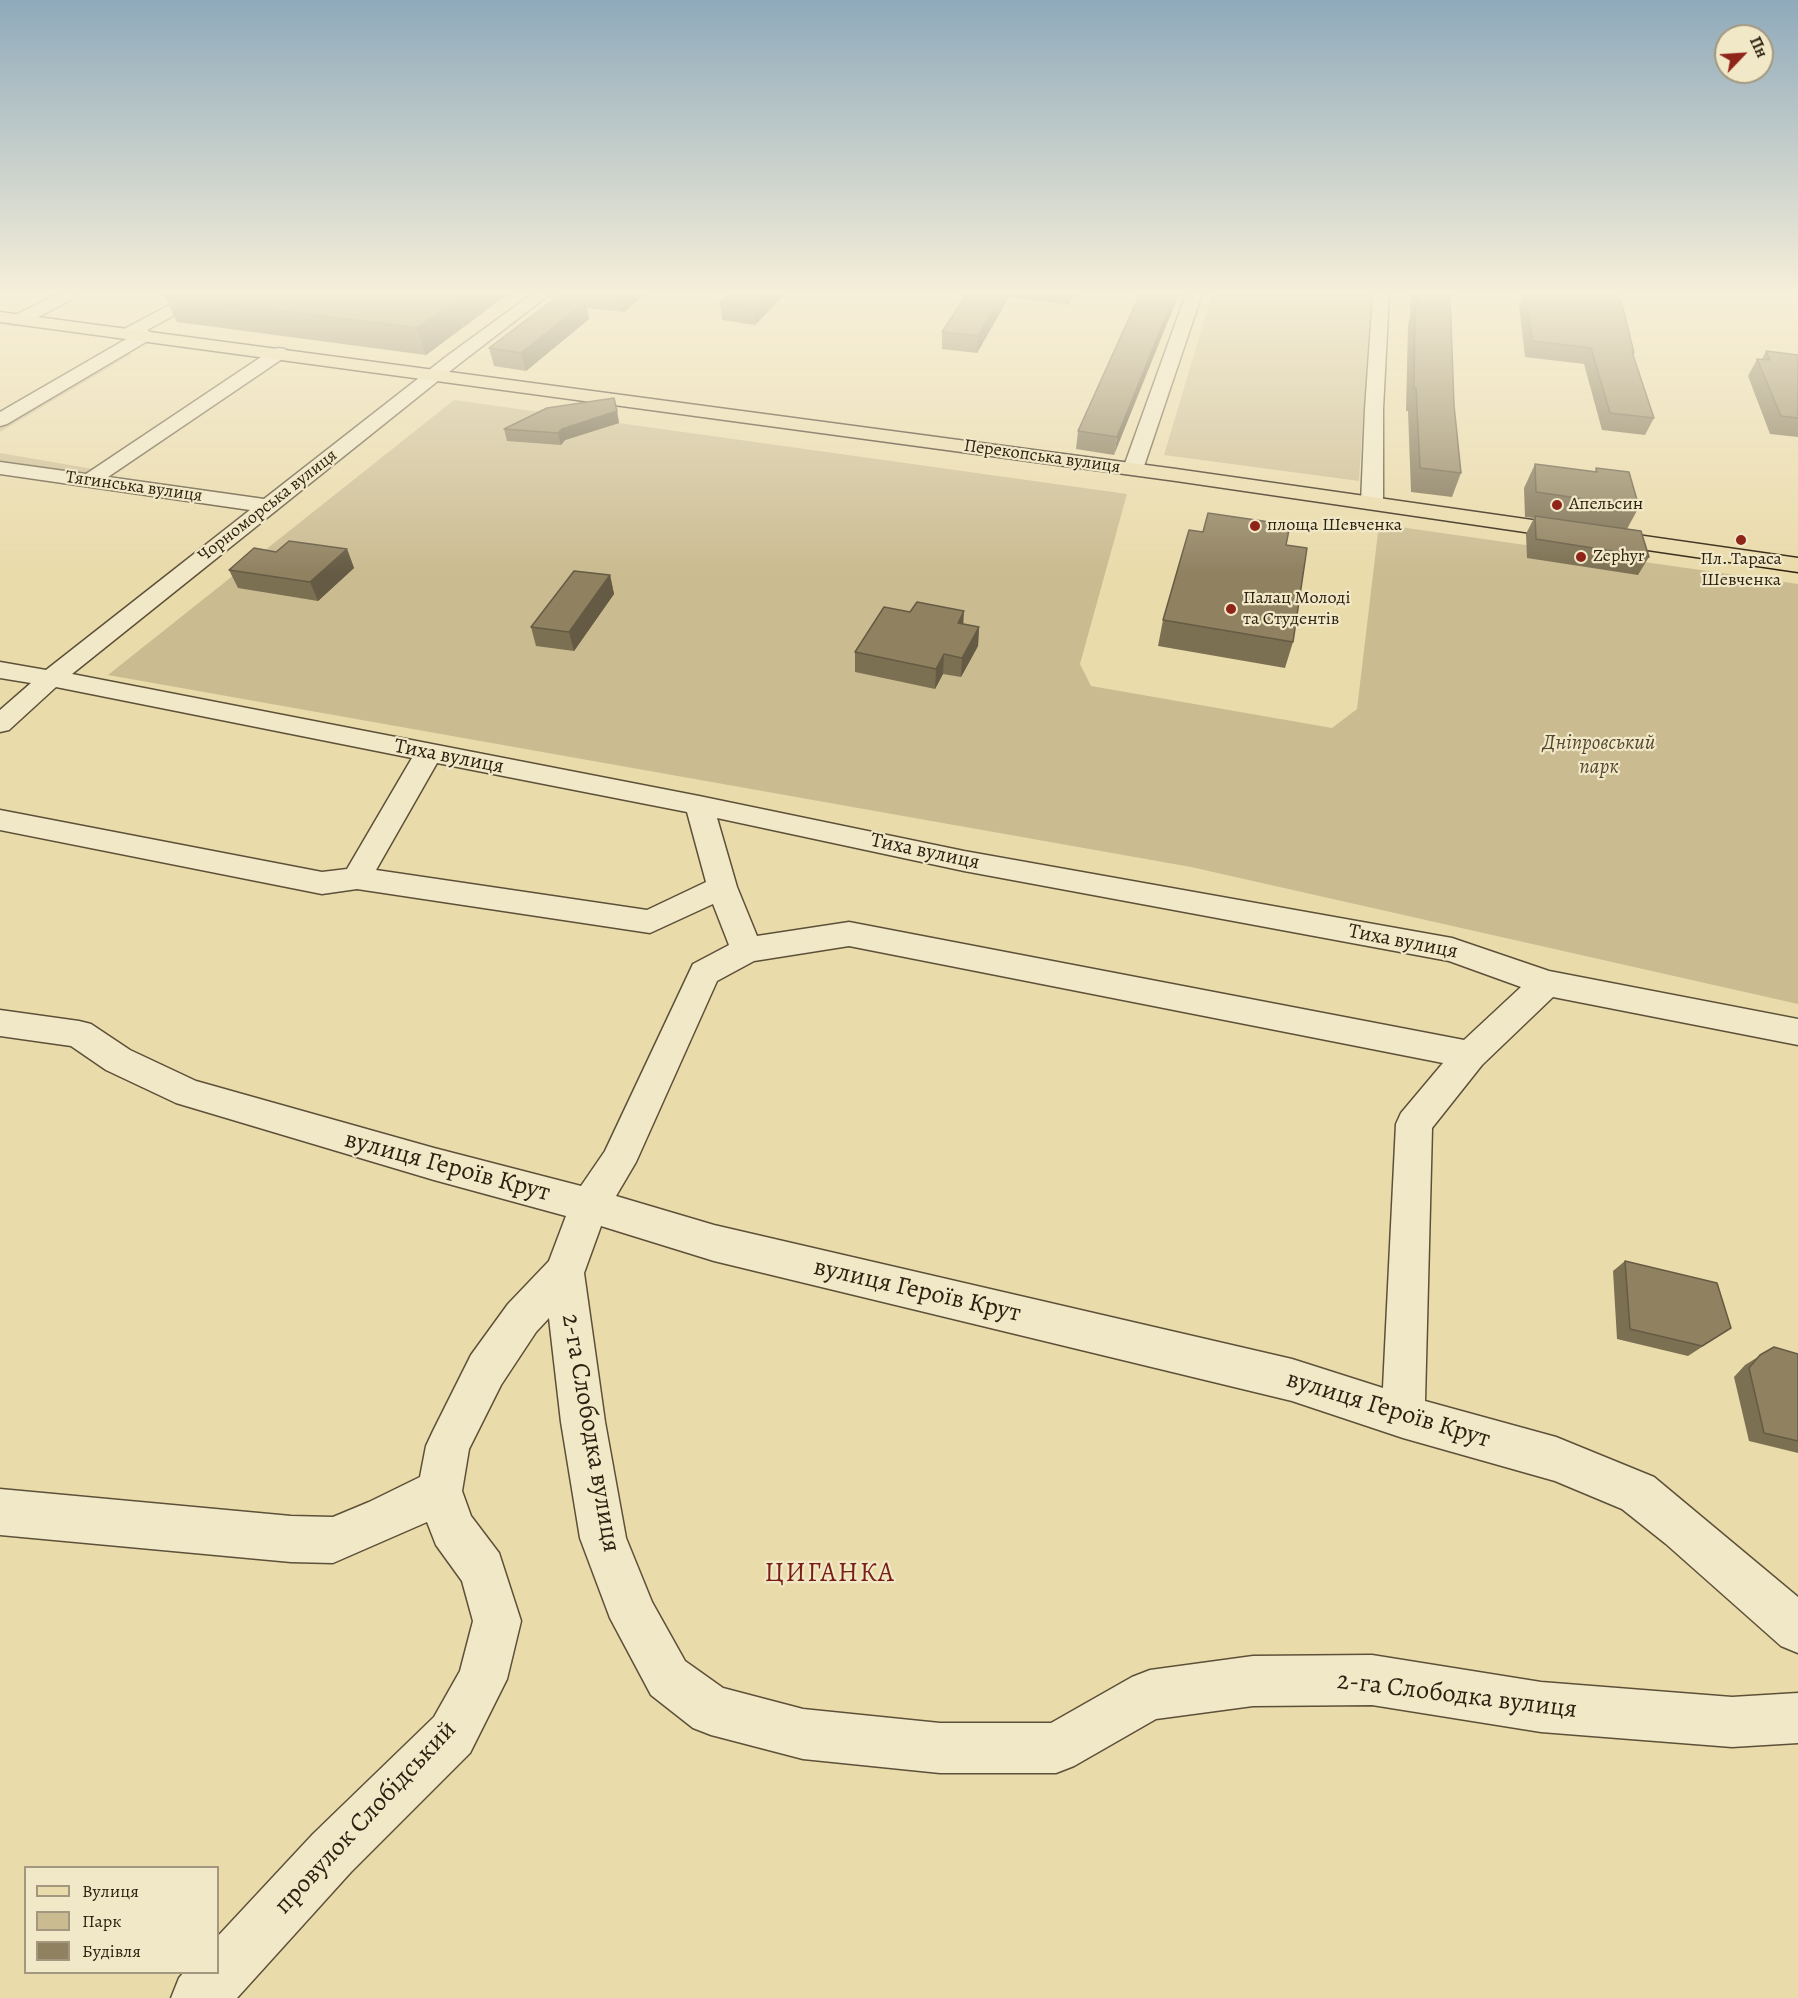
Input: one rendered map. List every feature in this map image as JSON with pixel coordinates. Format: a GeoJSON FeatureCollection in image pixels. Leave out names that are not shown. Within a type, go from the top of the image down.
{"type":"FeatureCollection","features":[{"type":"Feature","properties":{"kind":"main road","name":"Перекопська вулиця"},"geometry":{"type":"LineString","coordinates":[[517,387],[1372,503],[1798,565]]}},
{"type":"Feature","properties":{"kind":"street"},"geometry":{"type":"LineString","coordinates":[[0,420],[52,387]]}},
{"type":"Feature","properties":{"kind":"street"},"geometry":{"type":"LineString","coordinates":[[89,481],[228,387]]}},
{"type":"Feature","properties":{"kind":"street","name":"Чорноморська вулиця"},"geometry":{"type":"LineString","coordinates":[[0,724],[50,679],[419,387]]}},
{"type":"Feature","properties":{"kind":"street"},"geometry":{"type":"LineString","coordinates":[[1133,470],[1162,387]]}},
{"type":"Feature","properties":{"kind":"street"},"geometry":{"type":"LineString","coordinates":[[1372,503],[1375,387]]}},
{"type":"Feature","properties":{"kind":"street","name":"Тягинська вулиця"},"geometry":{"type":"LineString","coordinates":[[0,468],[268,506]]}},
{"type":"Feature","properties":{"kind":"street","name":"Тиха вулиця"},"geometry":{"type":"LineString","coordinates":[[0,670],[87,684],[699,805],[964,861],[1452,950],[1547,983],[1798,1032]]}},
{"type":"Feature","properties":{"kind":"street"},"geometry":{"type":"LineString","coordinates":[[357,878],[429,753]]}},
{"type":"Feature","properties":{"kind":"street"},"geometry":{"type":"LineString","coordinates":[[699,805],[722,887],[747,950],[849,934],[1470,1055]]}},
{"type":"Feature","properties":{"kind":"street"},"geometry":{"type":"LineString","coordinates":[[0,820],[322,883],[357,878],[650,922],[722,887]]}},
{"type":"Feature","properties":{"kind":"street","name":"2-га Слободка вулиця"},"geometry":{"type":"LineString","coordinates":[[747,950],[704,973],[618,1162],[589,1205],[564,1273],[583,1422],[603,1538],[634,1618],[668,1678],[711,1710],[803,1734],[940,1749],[1056,1748],[1150,1695],[1253,1681],[1372,1680],[1541,1707],[1732,1722],[1798,1718]]}},
{"type":"Feature","properties":{"kind":"street"},"geometry":{"type":"LineString","coordinates":[[1403,1416],[1412,1227],[1414,1124],[1470,1055],[1547,983]]}},
{"type":"Feature","properties":{"kind":"street","name":"вулиця Героїв Крут"},"geometry":{"type":"LineString","coordinates":[[0,1023],[79,1034],[118,1060],[188,1092],[434,1164],[589,1205],[714,1243],[1292,1380],[1403,1416],[1556,1459],[1638,1493],[1682,1527],[1798,1629]]}},
{"type":"Feature","properties":{"kind":"street","name":"провулок Слобідський"},"geometry":{"type":"LineString","coordinates":[[199,1998],[332,1853],[452,1735],[482,1679],[497,1621],[482,1570],[452,1529],[440,1491],[448,1446],[486,1370],[522,1318],[564,1273]]}},
{"type":"Feature","properties":{"kind":"street"},"geometry":{"type":"LineString","coordinates":[[0,1512],[291,1539],[333,1540],[384,1519],[440,1491]]}},
{"type":"Feature","properties":{"kind":"green space"},"geometry":{"type":"Polygon","coordinates":[[[62,387],[76,387],[0,432],[0,424],[62,387]]]}},
{"type":"Feature","properties":{"kind":"green space"},"geometry":{"type":"Polygon","coordinates":[[[1184,387],[1365,387],[1359,481],[1164,455],[1184,387]]]}},
{"type":"Feature","properties":{"kind":"green space","name":"Дніпровський парк"},"geometry":{"type":"Polygon","coordinates":[[[454,400],[1127,494],[1080,664],[1091,686],[1332,728],[1357,709],[1379,524],[1798,584],[1798,1004],[1191,867],[108,675],[454,400]]]}},
{"type":"Feature","properties":{"kind":"green space"},"geometry":{"type":"Polygon","coordinates":[[[0,453],[93,469],[82,477],[0,464],[0,453]]]}},
{"type":"Feature","properties":{"kind":"building"},"geometry":{"type":"Polygon","coordinates":[[[1098,387],[1137,387],[1117,437],[1078,431],[1098,387]]]}},
{"type":"Feature","properties":{"kind":"building"},"geometry":{"type":"Polygon","coordinates":[[[1453,387],[1461,473],[1420,468],[1416,388],[1414,388],[1453,387]]]}},
{"type":"Feature","properties":{"kind":"building"},"geometry":{"type":"Polygon","coordinates":[[[1602,387],[1644,387],[1654,418],[1610,413],[1602,387]]]}},
{"type":"Feature","properties":{"kind":"building"},"geometry":{"type":"Polygon","coordinates":[[[1769,387],[1798,387],[1798,418],[1781,416],[1769,387]]]}},
{"type":"Feature","properties":{"kind":"building"},"geometry":{"type":"Polygon","coordinates":[[[614,398],[617,411],[562,429],[558,433],[504,429],[547,408],[614,398]]]}},
{"type":"Feature","properties":{"kind":"building"},"geometry":{"type":"Polygon","coordinates":[[[1535,464],[1597,472],[1596,468],[1629,472],[1639,507],[1536,492],[1535,464]]]}},
{"type":"Feature","properties":{"kind":"building","name":"Палац Молоді та Студентів"},"geometry":{"type":"Polygon","coordinates":[[[1208,513],[1290,525],[1286,545],[1307,548],[1293,642],[1163,620],[1189,530],[1203,532],[1208,513]]]}},
{"type":"Feature","properties":{"kind":"building"},"geometry":{"type":"Polygon","coordinates":[[[1535,516],[1641,531],[1649,557],[1536,539],[1535,516]]]}},
{"type":"Feature","properties":{"kind":"building"},"geometry":{"type":"Polygon","coordinates":[[[289,541],[347,549],[310,582],[229,570],[254,548],[276,552],[289,541]]]}},
{"type":"Feature","properties":{"kind":"building"},"geometry":{"type":"Polygon","coordinates":[[[574,571],[610,575],[569,632],[531,627],[574,571]]]}},
{"type":"Feature","properties":{"kind":"building"},"geometry":{"type":"Polygon","coordinates":[[[917,602],[964,611],[958,623],[979,627],[962,658],[944,654],[936,669],[855,652],[884,607],[910,612],[917,602]]]}},
{"type":"Feature","properties":{"kind":"building"},"geometry":{"type":"Polygon","coordinates":[[[1625,1261],[1717,1283],[1731,1328],[1702,1346],[1630,1329],[1625,1261]]]}},
{"type":"Feature","properties":{"kind":"building"},"geometry":{"type":"Polygon","coordinates":[[[1774,1347],[1798,1354],[1798,1441],[1764,1433],[1749,1368],[1760,1355],[1774,1347]]]}},
{"type":"Feature","properties":{"kind":"place","name":"Апельсин"},"geometry":{"type":"Point","coordinates":[1557,505]}},
{"type":"Feature","properties":{"kind":"place","name":"площа Шевченка"},"geometry":{"type":"Point","coordinates":[1255,526]}},
{"type":"Feature","properties":{"kind":"place","name":"Пл. Тараса Шевченка"},"geometry":{"type":"Point","coordinates":[1741,540]}},
{"type":"Feature","properties":{"kind":"place","name":"Zephyr"},"geometry":{"type":"Point","coordinates":[1581,557]}},
{"type":"Feature","properties":{"kind":"place","name":"Палац Молоді та Студентів"},"geometry":{"type":"Point","coordinates":[1231,609]}},
{"type":"Feature","properties":{"kind":"district","name":"ЦИГАНКА"},"geometry":{"type":"Point","coordinates":[830,1574]}}]}
